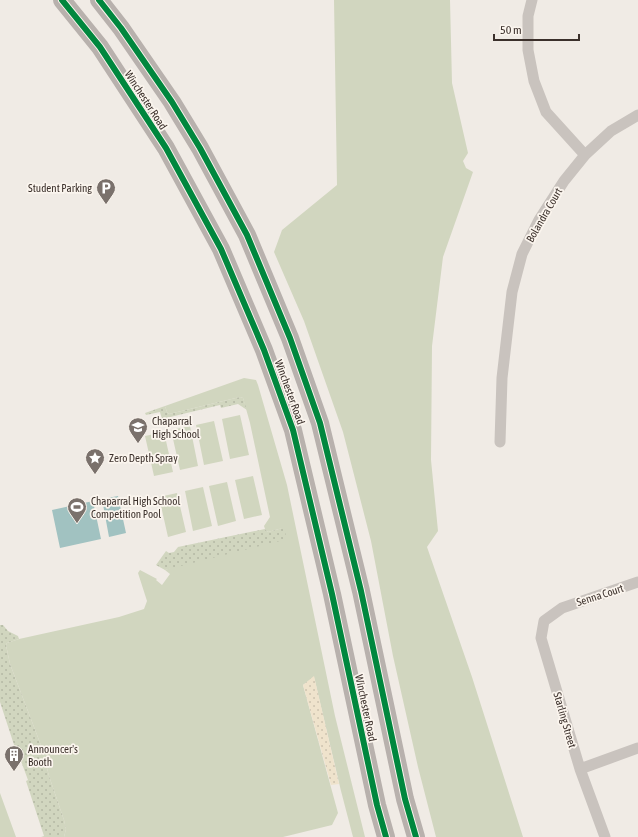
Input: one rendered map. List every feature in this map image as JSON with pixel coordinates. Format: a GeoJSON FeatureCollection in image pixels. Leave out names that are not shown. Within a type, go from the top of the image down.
{"type":"FeatureCollection","features":[{"type":"Feature","properties":{"kind":"main road","name":"Winchester Road"},"geometry":{"type":"LineString","coordinates":[[62,0],[100,47],[166,148],[221,249],[264,350],[293,430],[332,594],[377,805],[386,837]]}},
{"type":"Feature","properties":{"kind":"main road","name":"Winchester Road"},"geometry":{"type":"LineString","coordinates":[[99,0],[121,28],[155,77],[200,148],[247,235],[290,338],[320,423],[361,591],[405,799],[416,837]]}},
{"type":"Feature","properties":{"kind":"street"},"geometry":{"type":"LineString","coordinates":[[532,0],[528,16],[528,50],[534,81],[546,112],[585,155]]}},
{"type":"Feature","properties":{"kind":"street","name":"Bolandra Court"},"geometry":{"type":"LineString","coordinates":[[500,442],[502,378],[512,292],[522,254],[543,213],[564,181],[585,155],[611,132],[638,115]]}},
{"type":"Feature","properties":{"kind":"street","name":"Senna Court"},"geometry":{"type":"LineString","coordinates":[[562,608],[638,582]]}},
{"type":"Feature","properties":{"kind":"street","name":"Starling Street"},"geometry":{"type":"LineString","coordinates":[[562,608],[544,621],[541,638],[580,769],[604,837]]}},
{"type":"Feature","properties":{"kind":"street"},"geometry":{"type":"LineString","coordinates":[[580,769],[638,748]]}},
{"type":"Feature","properties":{"kind":"green space"},"geometry":{"type":"Polygon","coordinates":[[[334,0],[450,0],[452,83],[468,153],[463,161],[466,168],[473,172],[443,257],[432,346],[431,460],[438,531],[427,547],[472,677],[523,837],[436,837],[418,767],[393,656],[371,541],[343,432],[304,321],[274,252],[282,230],[337,185],[334,0]]]}},
{"type":"Feature","properties":{"kind":"green space"},"geometry":{"type":"Polygon","coordinates":[[[244,378],[256,380],[287,485],[335,716],[365,837],[353,837],[314,677],[303,685],[338,813],[332,825],[283,837],[64,837],[66,829],[64,820],[49,776],[42,748],[10,664],[6,645],[7,643],[19,639],[119,617],[144,609],[147,601],[138,573],[140,570],[157,579],[156,580],[162,585],[170,574],[165,570],[283,528],[268,532],[264,526],[270,517],[250,423],[243,398],[240,397],[169,414],[165,406],[244,378]]]}},
{"type":"Feature","properties":{"kind":"green space"},"geometry":{"type":"Polygon","coordinates":[[[240,397],[243,398],[247,410],[238,404],[221,408],[220,405],[162,419],[160,412],[146,415],[145,413],[165,406],[169,414],[240,397]]]}},
{"type":"Feature","properties":{"kind":"green space"},"geometry":{"type":"Polygon","coordinates":[[[240,415],[249,455],[230,459],[222,419],[240,415]]]}},
{"type":"Feature","properties":{"kind":"green space"},"geometry":{"type":"Polygon","coordinates":[[[214,421],[223,461],[204,465],[196,425],[214,421]]]}},
{"type":"Feature","properties":{"kind":"green space"},"geometry":{"type":"Polygon","coordinates":[[[190,426],[198,466],[180,470],[171,430],[190,426]]]}},
{"type":"Feature","properties":{"kind":"green space"},"geometry":{"type":"Polygon","coordinates":[[[164,432],[173,472],[154,476],[145,436],[164,432]]]}},
{"type":"Feature","properties":{"kind":"green space"},"geometry":{"type":"Polygon","coordinates":[[[253,476],[262,515],[244,519],[235,480],[253,476]]]}},
{"type":"Feature","properties":{"kind":"green space"},"geometry":{"type":"Polygon","coordinates":[[[227,482],[236,521],[218,526],[209,486],[227,482]]]}},
{"type":"Feature","properties":{"kind":"green space"},"geometry":{"type":"Polygon","coordinates":[[[203,487],[212,526],[193,531],[185,491],[203,487]]]}},
{"type":"Feature","properties":{"kind":"green space"},"geometry":{"type":"Polygon","coordinates":[[[177,493],[186,532],[168,537],[159,497],[177,493]]]}},
{"type":"Feature","properties":{"kind":"green space"},"geometry":{"type":"Polygon","coordinates":[[[283,528],[285,530],[286,537],[284,540],[165,570],[156,565],[166,551],[169,553],[174,552],[178,547],[265,529],[268,532],[283,528]]]}},
{"type":"Feature","properties":{"kind":"green space"},"geometry":{"type":"Polygon","coordinates":[[[0,625],[3,625],[8,631],[18,636],[19,639],[7,643],[6,645],[10,664],[42,748],[49,776],[64,820],[66,829],[64,837],[41,837],[44,836],[26,781],[28,780],[18,753],[17,754],[0,702],[0,625]]]}},
{"type":"Feature","properties":{"kind":"green space"},"geometry":{"type":"Polygon","coordinates":[[[0,793],[16,837],[0,837],[0,793]]]}},
{"type":"Feature","properties":{"kind":"sand"},"geometry":{"type":"Polygon","coordinates":[[[314,676],[339,784],[331,785],[303,685],[314,676]]]}},
{"type":"Feature","properties":{"kind":"water"},"geometry":{"type":"Polygon","coordinates":[[[118,496],[126,533],[109,537],[102,499],[118,496]]]}},
{"type":"Feature","properties":{"kind":"water","name":"Chaparral High School Competition Pool"},"geometry":{"type":"Polygon","coordinates":[[[93,501],[101,539],[60,548],[52,510],[93,501]]]}},
{"type":"Feature","properties":{"kind":"cycle path"},"geometry":{"type":"LineString","coordinates":[[62,0],[100,47],[166,148],[221,249],[264,350],[293,430],[332,594],[377,805],[386,837]]}},
{"type":"Feature","properties":{"kind":"cycle path"},"geometry":{"type":"LineString","coordinates":[[99,0],[121,28],[172,102],[200,148],[247,235],[290,338],[320,423],[361,591],[405,799],[416,837]]}},
{"type":"Feature","properties":{"kind":"place","name":"Student Parking"},"geometry":{"type":"Point","coordinates":[106,205]}},
{"type":"Feature","properties":{"kind":"place","name":"Chaparral High School"},"geometry":{"type":"Point","coordinates":[138,444]}},
{"type":"Feature","properties":{"kind":"place","name":"Zero Depth Spray"},"geometry":{"type":"Point","coordinates":[95,475]}},
{"type":"Feature","properties":{"kind":"place","name":"Chaparral High School Competition Pool"},"geometry":{"type":"Point","coordinates":[77,524]}},
{"type":"Feature","properties":{"kind":"place","name":"Announcer's Booth"},"geometry":{"type":"Point","coordinates":[14,772]}}]}
